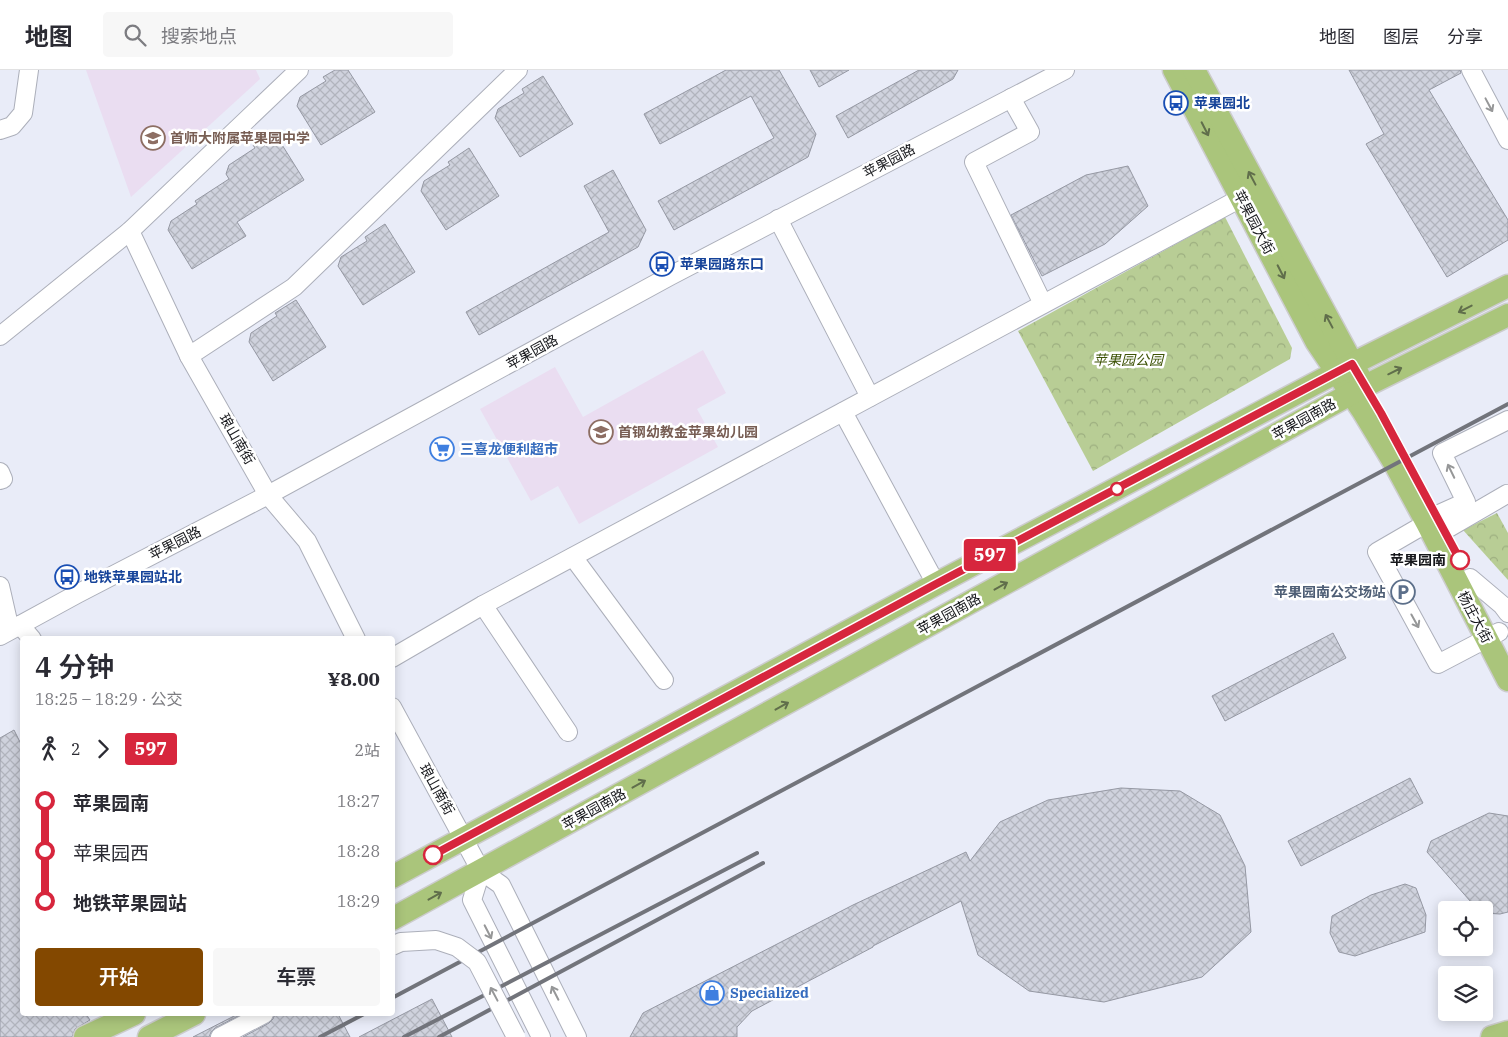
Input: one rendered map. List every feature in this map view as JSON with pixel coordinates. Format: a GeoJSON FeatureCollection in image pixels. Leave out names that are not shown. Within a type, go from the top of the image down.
{"type":"FeatureCollection","features":[{"type":"Feature","properties":{"kind":"main road","name":"苹果园大街"},"geometry":{"type":"LineString","coordinates":[[1174,70],[1316,341],[1345,368]]}},
{"type":"Feature","properties":{"kind":"main road","name":"苹果园大街"},"geometry":{"type":"LineString","coordinates":[[1194,70],[1345,368]]}},
{"type":"Feature","properties":{"kind":"main road","name":"苹果园南路"},"geometry":{"type":"LineString","coordinates":[[395,875],[936,584],[1345,368],[1508,286]]}},
{"type":"Feature","properties":{"kind":"main road","name":"苹果园南路"},"geometry":{"type":"LineString","coordinates":[[395,917],[1358,389],[1508,315]]}},
{"type":"Feature","properties":{"kind":"main road","name":"杨庄大街"},"geometry":{"type":"LineString","coordinates":[[1345,368],[1358,389],[1395,464],[1436,523],[1470,578],[1500,633],[1508,680]]}},
{"type":"Feature","properties":{"kind":"main road","name":"杨庄大街"},"geometry":{"type":"LineString","coordinates":[[1436,523],[1500,633]]}},
{"type":"Feature","properties":{"kind":"main road"},"geometry":{"type":"LineString","coordinates":[[85,1037],[130,1016]]}},
{"type":"Feature","properties":{"kind":"main road"},"geometry":{"type":"LineString","coordinates":[[149,1037],[190,1016]]}},
{"type":"Feature","properties":{"kind":"main road"},"geometry":{"type":"LineString","coordinates":[[1492,1037],[1508,1032]]}},
{"type":"Feature","properties":{"kind":"street"},"geometry":{"type":"LineString","coordinates":[[0,130],[12,126],[23,113],[29,70]]}},
{"type":"Feature","properties":{"kind":"street"},"geometry":{"type":"LineString","coordinates":[[0,336],[130,231],[299,70]]}},
{"type":"Feature","properties":{"kind":"street"},"geometry":{"type":"LineString","coordinates":[[189,356],[294,287],[518,70]]}},
{"type":"Feature","properties":{"kind":"street","name":"苹果园路"},"geometry":{"type":"LineString","coordinates":[[10,630],[268,495],[670,276],[1065,70]]}},
{"type":"Feature","properties":{"kind":"street"},"geometry":{"type":"LineString","coordinates":[[1471,70],[1508,140]]}},
{"type":"Feature","properties":{"kind":"street"},"geometry":{"type":"LineString","coordinates":[[1011,98],[1030,132],[974,162],[1043,304]]}},
{"type":"Feature","properties":{"kind":"street"},"geometry":{"type":"LineString","coordinates":[[395,656],[573,557],[1241,198]]}},
{"type":"Feature","properties":{"kind":"street"},"geometry":{"type":"LineString","coordinates":[[778,219],[870,397]]}},
{"type":"Feature","properties":{"kind":"street","name":"琅山南街"},"geometry":{"type":"LineString","coordinates":[[130,231],[189,356],[268,495],[307,541],[354,636]]}},
{"type":"Feature","properties":{"kind":"street"},"geometry":{"type":"LineString","coordinates":[[843,412],[936,584]]}},
{"type":"Feature","properties":{"kind":"street"},"geometry":{"type":"LineString","coordinates":[[1469,508],[1442,453],[1508,420]]}},
{"type":"Feature","properties":{"kind":"street"},"geometry":{"type":"LineString","coordinates":[[1500,633],[1438,664],[1377,552],[1469,508],[1508,495]]}},
{"type":"Feature","properties":{"kind":"street"},"geometry":{"type":"LineString","coordinates":[[573,557],[664,680]]}},
{"type":"Feature","properties":{"kind":"street"},"geometry":{"type":"LineString","coordinates":[[0,586],[10,630],[25,636]]}},
{"type":"Feature","properties":{"kind":"street"},"geometry":{"type":"LineString","coordinates":[[483,606],[568,732]]}},
{"type":"Feature","properties":{"kind":"street","name":"琅山南街"},"geometry":{"type":"LineString","coordinates":[[395,712],[481,871]]}},
{"type":"Feature","properties":{"kind":"street"},"geometry":{"type":"LineString","coordinates":[[542,1037],[472,900],[481,871],[500,886],[576,1037]]}},
{"type":"Feature","properties":{"kind":"street"},"geometry":{"type":"LineString","coordinates":[[395,945],[401,942],[436,940],[457,947],[477,962],[516,1037]]}},
{"type":"Feature","properties":{"kind":"street"},"geometry":{"type":"LineString","coordinates":[[220,1037],[260,1016]]}},
{"type":"Feature","properties":{"kind":"shaded area","name":"首师大附属苹果园中学"},"geometry":{"type":"Polygon","coordinates":[[[86,70],[256,70],[260,79],[131,197],[86,70]]]}},
{"type":"Feature","properties":{"kind":"shaded area","name":"首钢幼教金苹果幼儿园"},"geometry":{"type":"Polygon","coordinates":[[[703,350],[726,393],[697,409],[718,447],[579,524],[558,486],[531,501],[480,409],[555,367],[583,417],[703,350]]]}},
{"type":"Feature","properties":{"kind":"green space","name":"苹果园公园"},"geometry":{"type":"Polygon","coordinates":[[[1225,217],[1292,348],[1290,359],[1093,471],[1018,331],[1225,217]]]}},
{"type":"Feature","properties":{"kind":"green space"},"geometry":{"type":"Polygon","coordinates":[[[1497,513],[1508,533],[1508,580],[1463,530],[1497,513]]]}},
{"type":"Feature","properties":{"kind":"building"},"geometry":{"type":"Polygon","coordinates":[[[335,70],[348,70],[375,112],[321,145],[297,106],[300,97],[326,81],[323,77],[335,70]]]}},
{"type":"Feature","properties":{"kind":"building"},"geometry":{"type":"Polygon","coordinates":[[[726,70],[779,70],[816,134],[808,157],[674,230],[658,201],[774,138],[751,96],[660,144],[644,114],[726,70]]]}},
{"type":"Feature","properties":{"kind":"building"},"geometry":{"type":"Polygon","coordinates":[[[810,70],[849,70],[819,87],[810,70]]]}},
{"type":"Feature","properties":{"kind":"building"},"geometry":{"type":"Polygon","coordinates":[[[919,70],[958,70],[953,79],[848,138],[836,116],[919,70]]]}},
{"type":"Feature","properties":{"kind":"building"},"geometry":{"type":"Polygon","coordinates":[[[1349,70],[1460,70],[1461,73],[1429,90],[1508,220],[1508,240],[1447,277],[1366,144],[1384,134],[1349,70]]]}},
{"type":"Feature","properties":{"kind":"building"},"geometry":{"type":"Polygon","coordinates":[[[543,76],[573,124],[520,157],[495,118],[498,109],[524,93],[522,89],[543,76]]]}},
{"type":"Feature","properties":{"kind":"building"},"geometry":{"type":"Polygon","coordinates":[[[274,132],[304,180],[237,222],[246,236],[192,269],[168,230],[171,221],[197,204],[195,201],[229,179],[226,174],[229,165],[255,148],[253,145],[274,132]]]}},
{"type":"Feature","properties":{"kind":"building"},"geometry":{"type":"Polygon","coordinates":[[[469,148],[499,196],[446,230],[421,191],[424,181],[450,165],[448,162],[469,148]]]}},
{"type":"Feature","properties":{"kind":"building"},"geometry":{"type":"Polygon","coordinates":[[[1128,166],[1148,206],[1105,244],[1042,276],[1011,215],[1086,175],[1128,166]]]}},
{"type":"Feature","properties":{"kind":"building"},"geometry":{"type":"Polygon","coordinates":[[[613,170],[646,230],[638,247],[479,335],[466,312],[609,232],[584,186],[613,170]]]}},
{"type":"Feature","properties":{"kind":"building"},"geometry":{"type":"Polygon","coordinates":[[[385,224],[415,272],[363,305],[338,266],[341,257],[367,241],[365,237],[385,224]]]}},
{"type":"Feature","properties":{"kind":"building"},"geometry":{"type":"Polygon","coordinates":[[[296,300],[326,347],[273,381],[249,342],[251,333],[277,316],[275,313],[296,300]]]}},
{"type":"Feature","properties":{"kind":"building"},"geometry":{"type":"Polygon","coordinates":[[[1333,633],[1346,658],[1225,721],[1212,696],[1333,633]]]}},
{"type":"Feature","properties":{"kind":"building"},"geometry":{"type":"Polygon","coordinates":[[[14,730],[20,742],[20,1016],[87,1016],[90,1020],[75,1029],[72,1037],[0,1037],[0,738],[14,730]]]}},
{"type":"Feature","properties":{"kind":"building"},"geometry":{"type":"Polygon","coordinates":[[[1410,778],[1423,803],[1301,866],[1288,841],[1410,778]]]}},
{"type":"Feature","properties":{"kind":"building"},"geometry":{"type":"Polygon","coordinates":[[[1121,788],[1180,791],[1220,815],[1245,866],[1251,932],[1202,977],[1104,1002],[1029,991],[978,955],[961,901],[752,1011],[737,1027],[737,1037],[630,1037],[643,1013],[853,905],[966,852],[970,861],[1000,822],[1048,800],[1121,788]]]}},
{"type":"Feature","properties":{"kind":"building"},"geometry":{"type":"Polygon","coordinates":[[[1489,813],[1508,816],[1508,912],[1493,914],[1493,901],[1470,901],[1427,852],[1431,841],[1489,813]]]}},
{"type":"Feature","properties":{"kind":"building"},"geometry":{"type":"Polygon","coordinates":[[[1405,884],[1416,888],[1426,915],[1425,932],[1355,956],[1339,952],[1330,933],[1332,916],[1371,895],[1405,884]]]}},
{"type":"Feature","properties":{"kind":"building"},"geometry":{"type":"Polygon","coordinates":[[[432,999],[452,1037],[359,1037],[432,999]]]}},
{"type":"Feature","properties":{"kind":"building"},"geometry":{"type":"Polygon","coordinates":[[[234,1016],[238,1016],[215,1028],[209,1037],[193,1037],[234,1016]]]}},
{"type":"Feature","properties":{"kind":"building"},"geometry":{"type":"Polygon","coordinates":[[[274,1016],[339,1016],[350,1037],[243,1037],[273,1019],[274,1016]]]}},
{"type":"Feature","properties":{"kind":"railway"},"geometry":{"type":"LineString","coordinates":[[395,996],[1508,404]]}},
{"type":"Feature","properties":{"kind":"railway"},"geometry":{"type":"LineString","coordinates":[[404,1037],[757,853]]}},
{"type":"Feature","properties":{"kind":"railway"},"geometry":{"type":"LineString","coordinates":[[439,1037],[763,863]]}},
{"type":"Feature","properties":{"kind":"railway"},"geometry":{"type":"LineString","coordinates":[[320,1037],[360,1016]]}},
{"type":"Feature","properties":{"kind":"bus line","name":"597"},"geometry":{"type":"LineString","coordinates":[[433,855],[936,584],[1352,364],[1381,413],[1460,560]]}},
{"type":"Feature","properties":{"kind":"place","name":"苹果园北"},"geometry":{"type":"Point","coordinates":[1176,103]}},
{"type":"Feature","properties":{"kind":"place","name":"首师大附属苹果园中学"},"geometry":{"type":"Point","coordinates":[153,138]}},
{"type":"Feature","properties":{"kind":"place","name":"苹果园路东口"},"geometry":{"type":"Point","coordinates":[662,264]}},
{"type":"Feature","properties":{"kind":"place","name":"首钢幼教金苹果幼儿园"},"geometry":{"type":"Point","coordinates":[601,432]}},
{"type":"Feature","properties":{"kind":"place","name":"三喜龙便利超市"},"geometry":{"type":"Point","coordinates":[442,449]}},
{"type":"Feature","properties":{"kind":"place","name":"苹果园南"},"geometry":{"type":"Point","coordinates":[1460,560]}},
{"type":"Feature","properties":{"kind":"place","name":"地铁苹果园站北"},"geometry":{"type":"Point","coordinates":[67,577]}},
{"type":"Feature","properties":{"kind":"place","name":"苹果园南公交场站"},"geometry":{"type":"Point","coordinates":[1403,592]}},
{"type":"Feature","properties":{"kind":"place","name":"Specialized"},"geometry":{"type":"Point","coordinates":[712,993]}}]}
